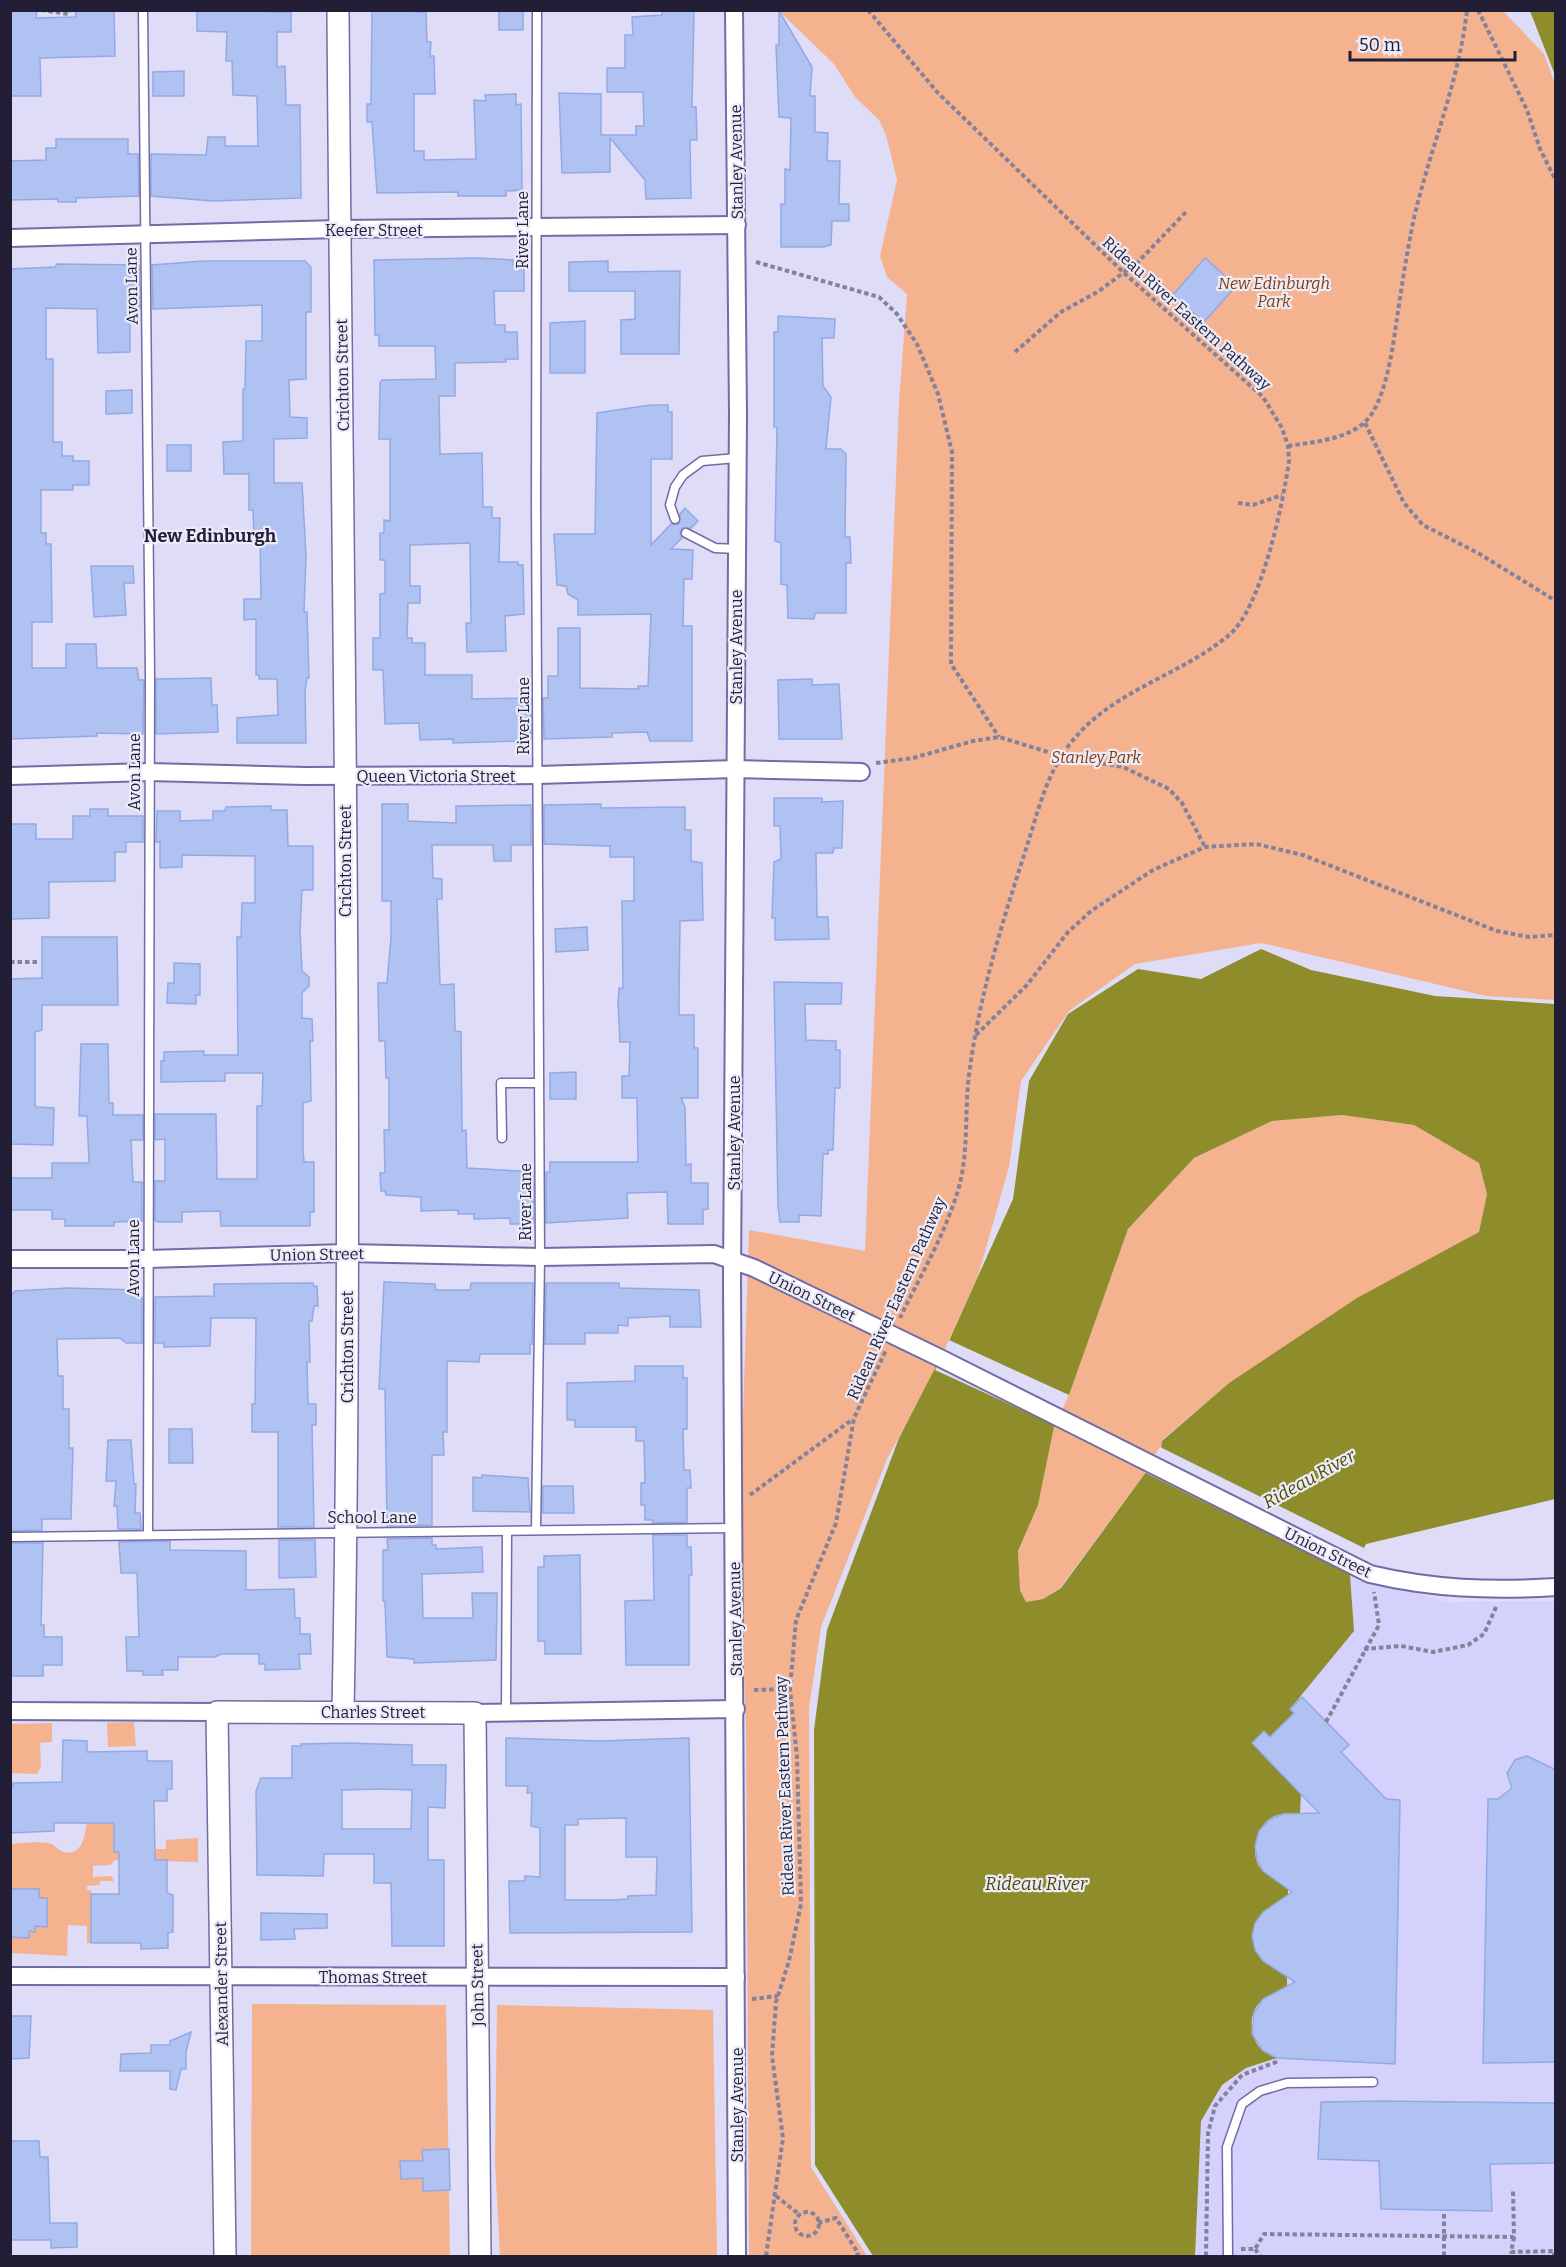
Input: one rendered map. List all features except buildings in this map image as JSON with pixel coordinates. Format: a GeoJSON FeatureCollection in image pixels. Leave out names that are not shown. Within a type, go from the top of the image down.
{"type":"FeatureCollection","features":[{"type":"Feature","properties":{"kind":"street","name":"Crichton Street"},"geometry":{"type":"LineString","coordinates":[[338,10],[345,588],[347,1532],[343,1712]]}},
{"type":"Feature","properties":{"kind":"street","name":"Stanley Avenue"},"geometry":{"type":"LineString","coordinates":[[734,10],[737,458],[733,1528],[736,1709],[737,2256]]}},
{"type":"Feature","properties":{"kind":"street","name":"Keefer Street"},"geometry":{"type":"LineString","coordinates":[[10,238],[146,232],[737,225]]}},
{"type":"Feature","properties":{"kind":"street","name":"Queen Victoria Street"},"geometry":{"type":"LineString","coordinates":[[10,776],[149,772],[345,776],[538,776],[735,769],[861,772]]}},
{"type":"Feature","properties":{"kind":"street","name":"Union Street"},"geometry":{"type":"LineString","coordinates":[[10,1260],[148,1259],[346,1252],[540,1257],[703,1253],[733,1260],[940,1358],[1363,1571],[1417,1585],[1502,1591],[1556,1587]]}},
{"type":"Feature","properties":{"kind":"street","name":"Charles Street"},"geometry":{"type":"LineString","coordinates":[[10,1711],[506,1713],[736,1709]]}},
{"type":"Feature","properties":{"kind":"street","name":"Alexander Street"},"geometry":{"type":"LineString","coordinates":[[217,1712],[225,2256]]}},
{"type":"Feature","properties":{"kind":"street","name":"John Street"},"geometry":{"type":"LineString","coordinates":[[475,1713],[480,2256]]}},
{"type":"Feature","properties":{"kind":"street","name":"Thomas Street"},"geometry":{"type":"LineString","coordinates":[[10,1976],[736,1977]]}},
{"type":"Feature","properties":{"kind":"lane","name":"Avon Lane"},"geometry":{"type":"LineString","coordinates":[[143,10],[149,772],[148,1533]]}},
{"type":"Feature","properties":{"kind":"lane","name":"River Lane"},"geometry":{"type":"LineString","coordinates":[[536,1530],[540,1257],[537,10]]}},
{"type":"Feature","properties":{"kind":"lane"},"geometry":{"type":"LineString","coordinates":[[675,519],[670,505],[675,487],[683,475],[702,461],[737,458]]}},
{"type":"Feature","properties":{"kind":"lane"},"geometry":{"type":"LineString","coordinates":[[686,533],[715,548],[736,549]]}},
{"type":"Feature","properties":{"kind":"lane"},"geometry":{"type":"LineString","coordinates":[[501,1138],[501,1083],[539,1083]]}},
{"type":"Feature","properties":{"kind":"lane","name":"School Lane"},"geometry":{"type":"LineString","coordinates":[[10,1537],[148,1533],[507,1532],[733,1528]]}},
{"type":"Feature","properties":{"kind":"lane"},"geometry":{"type":"LineString","coordinates":[[506,1713],[507,1532]]}},
{"type":"Feature","properties":{"kind":"lane"},"geometry":{"type":"LineString","coordinates":[[1228,2253],[1227,2147],[1242,2104],[1260,2091],[1287,2083],[1373,2082]]}},
{"type":"Feature","properties":{"kind":"path"},"geometry":{"type":"LineString","coordinates":[[41,10],[69,14],[69,10]]}},
{"type":"Feature","properties":{"kind":"path","name":"Rideau River Eastern Pathway"},"geometry":{"type":"LineString","coordinates":[[766,2256],[783,2138],[772,2056],[778,1995],[789,1961],[801,1904],[796,1756],[790,1689],[796,1620],[836,1523],[854,1418],[944,1227],[959,1186],[968,1084],[992,953],[1047,786],[1061,756],[1090,722],[1115,702],[1202,654],[1230,635],[1249,610],[1261,581],[1289,461],[1288,446],[1273,409],[1263,397],[1124,273],[938,93],[868,10]]}},
{"type":"Feature","properties":{"kind":"path"},"geometry":{"type":"LineString","coordinates":[[1288,446],[1332,438],[1365,423],[1379,400],[1394,342],[1414,219],[1455,75],[1467,10]]}},
{"type":"Feature","properties":{"kind":"path"},"geometry":{"type":"LineString","coordinates":[[1478,10],[1527,110],[1540,149],[1556,180]]}},
{"type":"Feature","properties":{"kind":"path"},"geometry":{"type":"LineString","coordinates":[[1015,352],[1061,312],[1124,273],[1164,238],[1186,212]]}},
{"type":"Feature","properties":{"kind":"path"},"geometry":{"type":"LineString","coordinates":[[756,261],[879,297],[897,314],[917,344],[938,394],[952,452],[951,515],[954,555],[949,640],[951,664],[999,737]]}},
{"type":"Feature","properties":{"kind":"path"},"geometry":{"type":"LineString","coordinates":[[1365,423],[1404,503],[1423,525],[1478,553],[1556,601]]}},
{"type":"Feature","properties":{"kind":"path"},"geometry":{"type":"LineString","coordinates":[[1238,503],[1253,505],[1282,495]]}},
{"type":"Feature","properties":{"kind":"path"},"geometry":{"type":"LineString","coordinates":[[861,772],[870,764],[913,758],[973,741],[999,737],[1061,756],[1123,767],[1169,789],[1182,803],[1205,847]]}},
{"type":"Feature","properties":{"kind":"path"},"geometry":{"type":"LineString","coordinates":[[976,1036],[1027,985],[1068,932],[1091,911],[1139,878],[1205,847],[1256,844],[1303,855],[1497,931],[1528,937],[1556,935]]}},
{"type":"Feature","properties":{"kind":"path"},"geometry":{"type":"LineString","coordinates":[[10,962],[37,962]]}},
{"type":"Feature","properties":{"kind":"path"},"geometry":{"type":"LineString","coordinates":[[733,1507],[854,1418]]}},
{"type":"Feature","properties":{"kind":"path"},"geometry":{"type":"LineString","coordinates":[[1326,1722],[1379,1625],[1363,1571]]}},
{"type":"Feature","properties":{"kind":"path"},"geometry":{"type":"LineString","coordinates":[[1364,1649],[1401,1646],[1433,1652],[1468,1645],[1484,1634],[1492,1622],[1502,1591]]}},
{"type":"Feature","properties":{"kind":"path"},"geometry":{"type":"LineString","coordinates":[[754,1690],[790,1689]]}},
{"type":"Feature","properties":{"kind":"path"},"geometry":{"type":"LineString","coordinates":[[752,1999],[778,1995]]}},
{"type":"Feature","properties":{"kind":"path"},"geometry":{"type":"LineString","coordinates":[[1513,2189],[1514,2237],[1511,2252],[1554,2252],[1554,2256]]}},
{"type":"Feature","properties":{"kind":"path"},"geometry":{"type":"LineString","coordinates":[[776,2196],[800,2215],[811,2213],[818,2223]]}},
{"type":"Feature","properties":{"kind":"path"},"geometry":{"type":"LineString","coordinates":[[1444,2214],[1444,2256]]}},
{"type":"Feature","properties":{"kind":"path"},"geometry":{"type":"LineString","coordinates":[[800,2215],[795,2224],[800,2234],[811,2235],[818,2223]]}},
{"type":"Feature","properties":{"kind":"path"},"geometry":{"type":"LineString","coordinates":[[818,2223],[836,2218],[858,2253],[856,2256]]}},
{"type":"Feature","properties":{"kind":"path"},"geometry":{"type":"LineString","coordinates":[[1255,2249],[1264,2234],[1514,2237]]}},
{"type":"Feature","properties":{"kind":"path"},"geometry":{"type":"LineString","coordinates":[[1228,2253],[1255,2249]]}},
{"type":"Feature","properties":{"kind":"path"},"geometry":{"type":"LineString","coordinates":[[1255,2249],[1260,2256]]}},
{"type":"Feature","properties":{"kind":"shaded area"},"geometry":{"type":"Polygon","coordinates":[[[1350,1575],[1447,1602],[1555,1601],[1555,2256],[1195,2256],[1201,2121],[1222,2085],[1246,2068],[1276,2059],[1263,2051],[1252,2034],[1254,2013],[1263,1999],[1274,1969],[1263,1961],[1255,1950],[1255,1923],[1263,1912],[1274,1904],[1257,1859],[1255,1846],[1259,1831],[1269,1820],[1283,1814],[1252,1743],[1264,1731],[1270,1736],[1293,1713],[1290,1709],[1354,1631],[1350,1575]]]}},
{"type":"Feature","properties":{"kind":"green space"},"geometry":{"type":"Polygon","coordinates":[[[779,11],[1503,11],[1544,54],[1555,84],[1555,1000],[1486,996],[1261,943],[1135,964],[1069,1011],[1021,1081],[1009,1167],[978,1276],[935,1370],[887,1459],[821,1627],[809,1708],[811,2167],[867,2256],[749,2256],[746,1727],[739,1539],[749,1230],[865,1251],[899,403],[907,294],[887,277],[880,256],[897,180],[886,135],[879,120],[855,97],[834,64],[779,11]]]}},
{"type":"Feature","properties":{"kind":"green space"},"geometry":{"type":"Polygon","coordinates":[[[1342,1115],[1414,1125],[1479,1163],[1487,1194],[1479,1232],[1229,1383],[1162,1440],[1161,1449],[1152,1464],[1060,1588],[1043,1599],[1026,1602],[1020,1590],[1018,1551],[1038,1505],[1056,1417],[1069,1395],[1128,1229],[1194,1158],[1272,1121],[1342,1115]]]}},
{"type":"Feature","properties":{"kind":"green space"},"geometry":{"type":"Polygon","coordinates":[[[134,1722],[136,1746],[108,1747],[107,1723],[134,1722]]]}},
{"type":"Feature","properties":{"kind":"green space"},"geometry":{"type":"Polygon","coordinates":[[[52,1723],[52,1742],[40,1743],[41,1766],[37,1774],[11,1773],[11,1724],[52,1723]]]}},
{"type":"Feature","properties":{"kind":"green space"},"geometry":{"type":"Polygon","coordinates":[[[113,1783],[114,1852],[154,1852],[154,1849],[166,1849],[166,1840],[198,1838],[198,1862],[115,1860],[110,1865],[93,1866],[93,1877],[111,1876],[114,1881],[100,1881],[100,1885],[87,1886],[87,1890],[91,1890],[91,1943],[87,1943],[87,1926],[68,1925],[67,1956],[11,1953],[11,1937],[29,1938],[29,1931],[35,1931],[35,1926],[47,1926],[47,1898],[39,1898],[39,1889],[11,1889],[11,1844],[48,1843],[64,1852],[73,1852],[80,1847],[84,1838],[87,1785],[113,1783]]]}},
{"type":"Feature","properties":{"kind":"green space"},"geometry":{"type":"Polygon","coordinates":[[[252,2004],[446,2005],[450,2256],[251,2256],[252,2004]]]}},
{"type":"Feature","properties":{"kind":"green space"},"geometry":{"type":"Polygon","coordinates":[[[497,2005],[713,2010],[717,2256],[500,2256],[495,2162],[497,2005]]]}},
{"type":"Feature","properties":{"kind":"water"},"geometry":{"type":"Polygon","coordinates":[[[1530,11],[1555,11],[1555,75],[1530,11]]]}},
{"type":"Feature","properties":{"kind":"water","name":"Rideau River"},"geometry":{"type":"Polygon","coordinates":[[[1261,949],[1311,970],[1435,996],[1555,1004],[1555,1499],[1366,1544],[1350,1575],[1354,1631],[1290,1709],[1294,1713],[1270,1737],[1264,1731],[1301,1793],[1300,1813],[1287,1813],[1268,1820],[1263,1825],[1255,1844],[1256,1859],[1263,1871],[1288,1883],[1288,1902],[1273,1907],[1262,1915],[1253,1936],[1255,1947],[1262,1958],[1272,1966],[1287,1971],[1287,1991],[1264,1999],[1255,2009],[1253,2016],[1252,2030],[1257,2044],[1264,2052],[1277,2058],[1246,2068],[1222,2085],[1201,2121],[1195,2256],[873,2256],[815,2165],[814,1730],[827,1630],[899,1438],[947,1345],[1013,1199],[1029,1081],[1068,1014],[1138,969],[1201,979],[1261,949]],[[1342,1115],[1272,1121],[1194,1158],[1128,1229],[1069,1395],[1056,1417],[1038,1505],[1018,1551],[1020,1590],[1026,1602],[1043,1599],[1061,1588],[1152,1464],[1161,1449],[1162,1441],[1229,1383],[1357,1298],[1479,1232],[1487,1194],[1479,1163],[1414,1125],[1342,1115]]]}},
{"type":"Feature","properties":{"kind":"pier"},"geometry":{"type":"Polygon","coordinates":[[[949,1340],[1069,1395],[1055,1425],[935,1370],[949,1340]]]}},
{"type":"Feature","properties":{"kind":"pier"},"geometry":{"type":"Polygon","coordinates":[[[1160,1447],[1364,1548],[1352,1575],[1144,1472],[1160,1447]]]}},
{"type":"Feature","properties":{"kind":"district","name":"New Edinburgh"},"geometry":{"type":"Point","coordinates":[210,536]}},
{"type":"Feature","properties":{"kind":"park label","name":"New Edinburgh Park"},"geometry":{"type":"Point","coordinates":[1274,292]}},
{"type":"Feature","properties":{"kind":"park label","name":"Stanley Park"},"geometry":{"type":"Point","coordinates":[1096,757]}}]}
